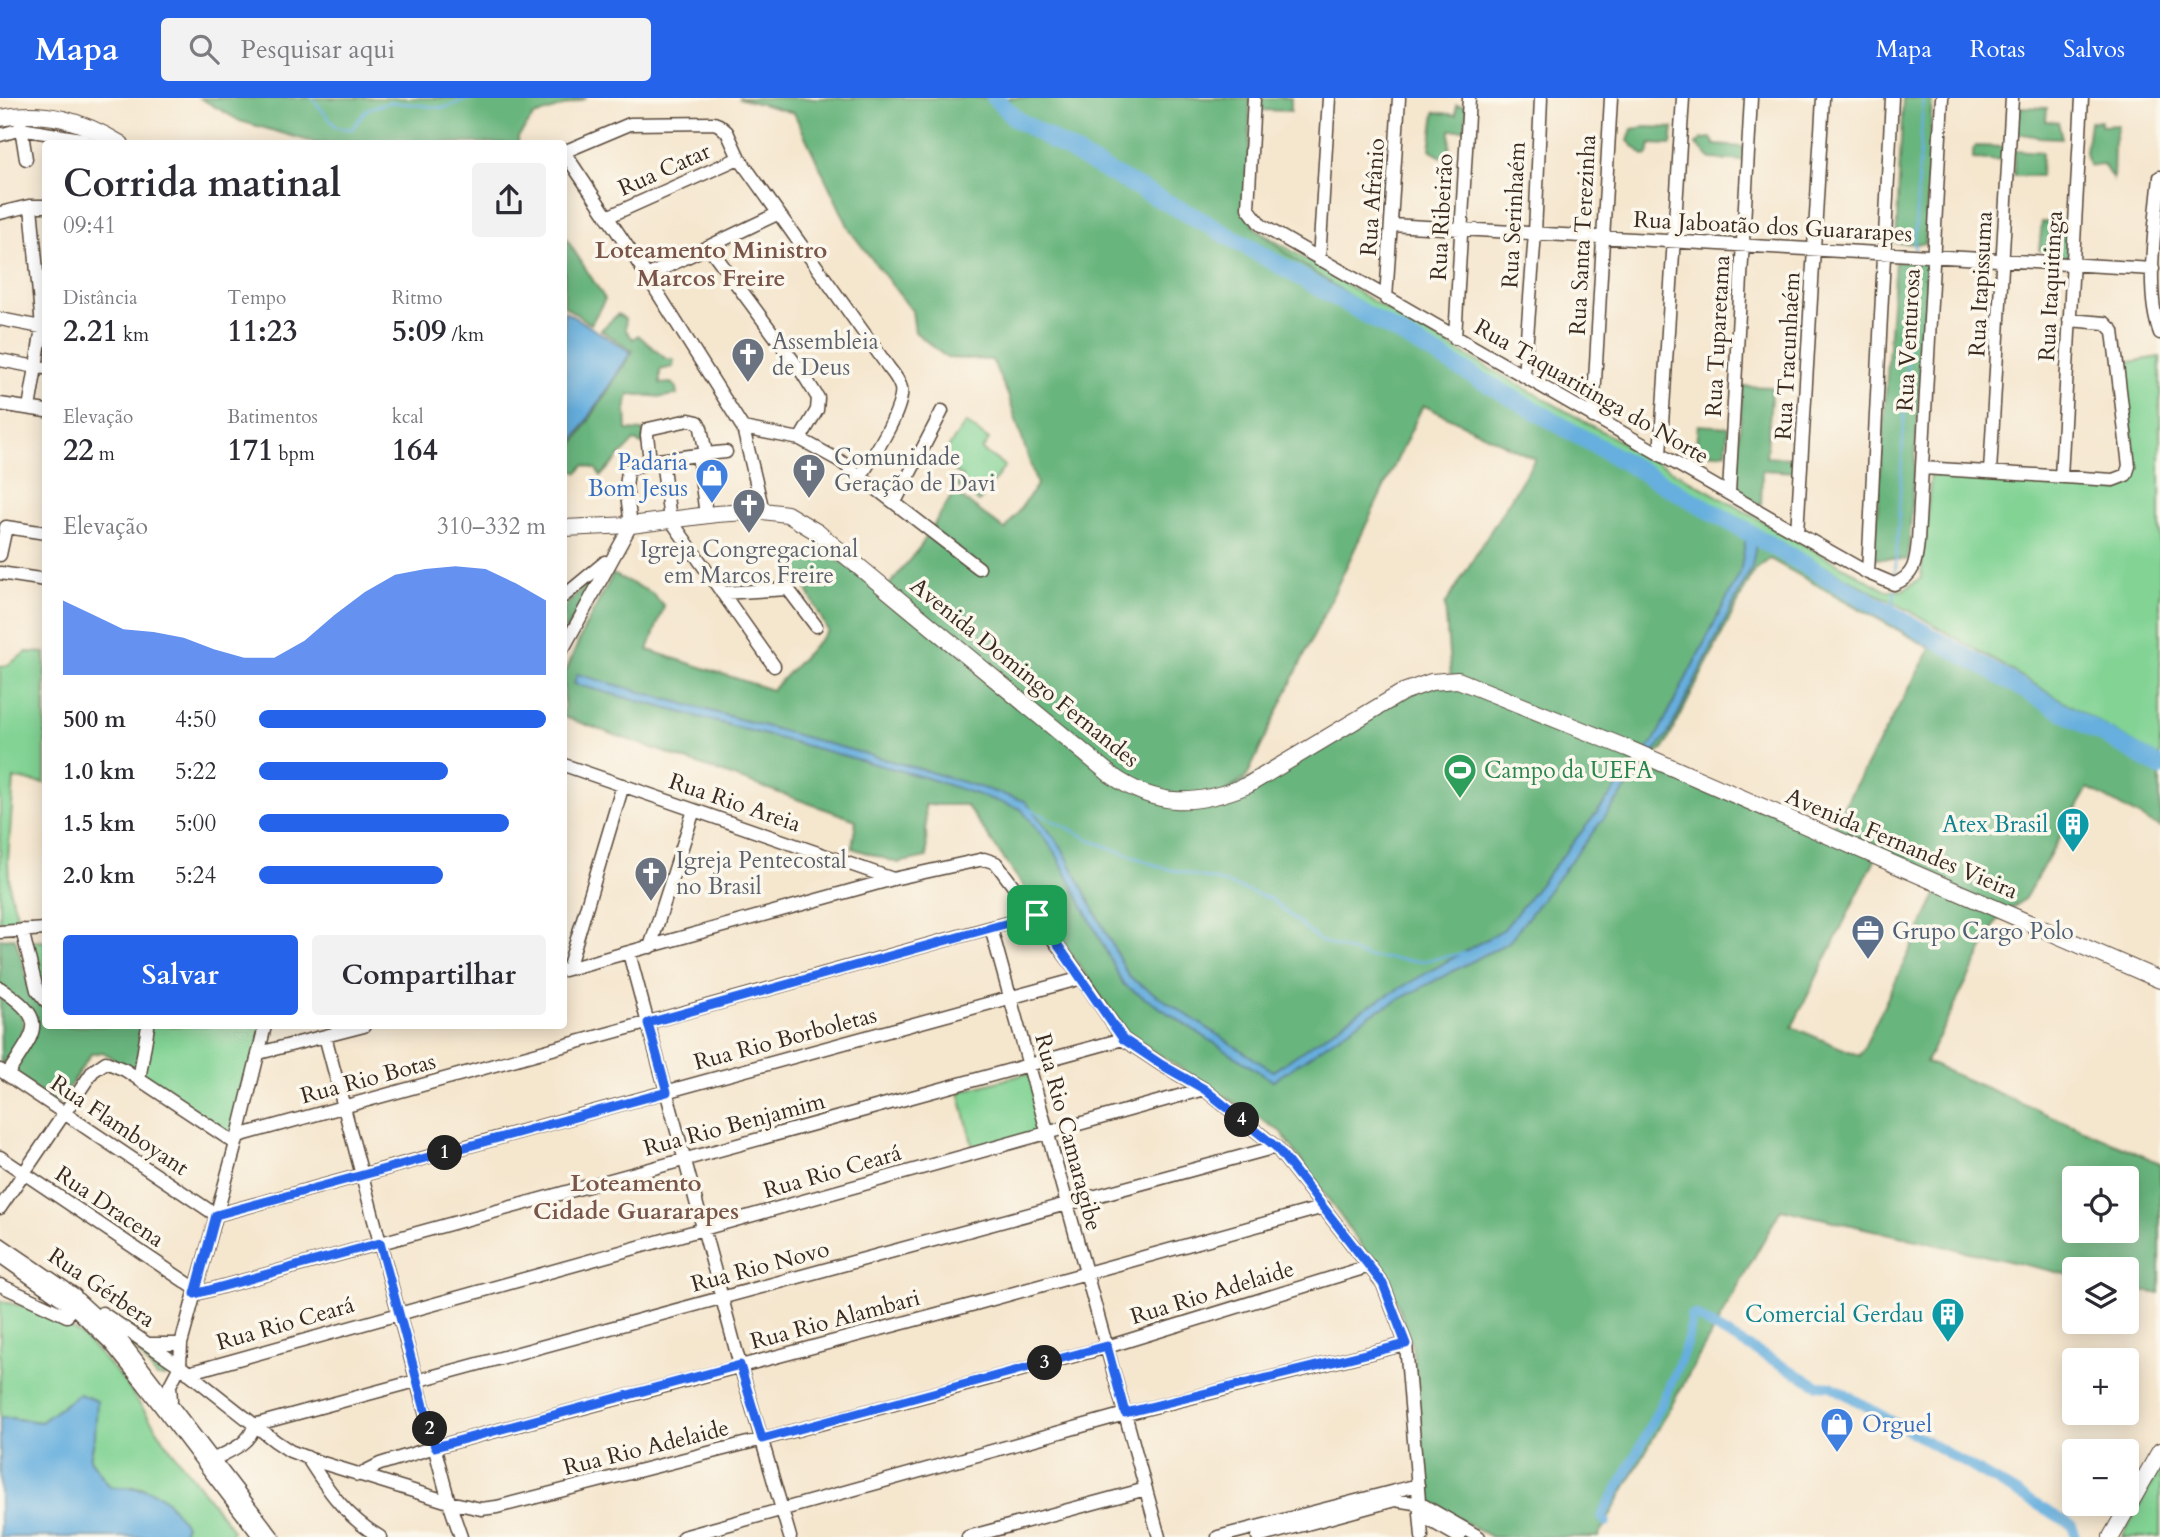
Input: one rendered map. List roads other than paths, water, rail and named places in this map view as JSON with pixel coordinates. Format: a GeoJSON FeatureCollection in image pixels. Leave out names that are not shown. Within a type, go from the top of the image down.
{"type":"FeatureCollection","features":[{"type":"Feature","properties":{"kind":"main road"},"geometry":{"type":"LineString","coordinates":[[0,118],[20,122],[50,116],[73,120],[114,140]]}},
{"type":"Feature","properties":{"kind":"main road","name":"Avenida Domingo Fernandes"},"geometry":{"type":"LineString","coordinates":[[670,520],[763,511],[787,514],[817,532],[1111,775],[1140,793],[1159,798],[1183,802],[1199,801],[1239,788],[1403,692],[1418,685],[1445,680],[1458,680],[1627,748]]}},
{"type":"Feature","properties":{"kind":"main road"},"geometry":{"type":"LineString","coordinates":[[567,528],[670,520]]}},
{"type":"Feature","properties":{"kind":"main road","name":"Avenida Fernandes Vieira"},"geometry":{"type":"LineString","coordinates":[[1627,748],[2160,980]]}},
{"type":"Feature","properties":{"kind":"main road"},"geometry":{"type":"LineString","coordinates":[[2111,1537],[2160,1451]]}},
{"type":"Feature","properties":{"kind":"street","name":"Rua Taquaritinga do Norte"},"geometry":{"type":"LineString","coordinates":[[1254,98],[1248,208],[1261,225],[1868,573],[1890,583],[1905,579]]}},
{"type":"Feature","properties":{"kind":"street"},"geometry":{"type":"LineString","coordinates":[[1319,260],[1329,98]]}},
{"type":"Feature","properties":{"kind":"street","name":"Rua Afrânio"},"geometry":{"type":"LineString","coordinates":[[1386,299],[1399,98]]}},
{"type":"Feature","properties":{"kind":"street","name":"Rua Ribeirão"},"geometry":{"type":"LineString","coordinates":[[1455,338],[1469,98]]}},
{"type":"Feature","properties":{"kind":"street","name":"Rua Serinhaém"},"geometry":{"type":"LineString","coordinates":[[1524,376],[1535,233],[1541,98]]}},
{"type":"Feature","properties":{"kind":"street","name":"Rua Santa Terezinha"},"geometry":{"type":"LineString","coordinates":[[1593,417],[1611,98]]}},
{"type":"Feature","properties":{"kind":"street"},"geometry":{"type":"LineString","coordinates":[[1660,455],[1683,98]]}},
{"type":"Feature","properties":{"kind":"street","name":"Rua Tuparetama"},"geometry":{"type":"LineString","coordinates":[[1729,493],[1751,98]]}},
{"type":"Feature","properties":{"kind":"street","name":"Rua Tracunhaém"},"geometry":{"type":"LineString","coordinates":[[1797,533],[1823,98]]}},
{"type":"Feature","properties":{"kind":"street","name":"Rua Venturosa"},"geometry":{"type":"LineString","coordinates":[[1868,573],[1892,98]]}},
{"type":"Feature","properties":{"kind":"street","name":"Rua Venturosa"},"geometry":{"type":"LineString","coordinates":[[1905,579],[1915,567],[1923,468],[1942,98]]}},
{"type":"Feature","properties":{"kind":"street","name":"Rua Itapissuma"},"geometry":{"type":"LineString","coordinates":[[1990,472],[2012,98]]}},
{"type":"Feature","properties":{"kind":"street","name":"Rua Itaquitinga"},"geometry":{"type":"LineString","coordinates":[[2061,477],[2081,98]]}},
{"type":"Feature","properties":{"kind":"street"},"geometry":{"type":"LineString","coordinates":[[0,135],[20,122]]}},
{"type":"Feature","properties":{"kind":"street"},"geometry":{"type":"LineString","coordinates":[[20,122],[78,140]]}},
{"type":"Feature","properties":{"kind":"street"},"geometry":{"type":"LineString","coordinates":[[20,122],[26,159]]}},
{"type":"Feature","properties":{"kind":"street"},"geometry":{"type":"LineString","coordinates":[[567,152],[630,124],[714,123],[727,132],[739,158],[901,388],[896,411],[861,476]]}},
{"type":"Feature","properties":{"kind":"street"},"geometry":{"type":"LineString","coordinates":[[567,156],[648,276],[743,428],[763,511]]}},
{"type":"Feature","properties":{"kind":"street","name":"Rua Catar"},"geometry":{"type":"LineString","coordinates":[[607,217],[739,158]]}},
{"type":"Feature","properties":{"kind":"street"},"geometry":{"type":"LineString","coordinates":[[2160,177],[2153,268],[2157,284],[2153,304],[2160,333]]}},
{"type":"Feature","properties":{"kind":"street"},"geometry":{"type":"LineString","coordinates":[[31,206],[42,308]]}},
{"type":"Feature","properties":{"kind":"street"},"geometry":{"type":"LineString","coordinates":[[0,213],[42,206]]}},
{"type":"Feature","properties":{"kind":"street"},"geometry":{"type":"LineString","coordinates":[[648,276],[778,214]]}},
{"type":"Feature","properties":{"kind":"street","name":"Rua Jaboatão dos Guararapes"},"geometry":{"type":"LineString","coordinates":[[1391,225],[2153,268]]}},
{"type":"Feature","properties":{"kind":"street"},"geometry":{"type":"LineString","coordinates":[[709,247],[818,398],[817,410],[800,439]]}},
{"type":"Feature","properties":{"kind":"street"},"geometry":{"type":"LineString","coordinates":[[0,319],[42,327]]}},
{"type":"Feature","properties":{"kind":"street"},"geometry":{"type":"LineString","coordinates":[[1923,468],[2113,480],[2126,475],[2129,466],[2113,331],[2105,323],[2069,320]]}},
{"type":"Feature","properties":{"kind":"street"},"geometry":{"type":"LineString","coordinates":[[0,360],[41,368],[29,408]]}},
{"type":"Feature","properties":{"kind":"street"},"geometry":{"type":"LineString","coordinates":[[0,404],[42,410]]}},
{"type":"Feature","properties":{"kind":"street"},"geometry":{"type":"LineString","coordinates":[[895,502],[942,411]]}},
{"type":"Feature","properties":{"kind":"street"},"geometry":{"type":"LineString","coordinates":[[706,515],[698,422],[689,420],[648,429],[647,435],[656,460],[670,520],[774,666]]}},
{"type":"Feature","properties":{"kind":"street"},"geometry":{"type":"LineString","coordinates":[[743,428],[800,439],[861,476],[979,568]]}},
{"type":"Feature","properties":{"kind":"street"},"geometry":{"type":"LineString","coordinates":[[567,641],[631,525],[626,475],[630,468],[656,460],[726,452]]}},
{"type":"Feature","properties":{"kind":"street"},"geometry":{"type":"LineString","coordinates":[[0,555],[3,522],[42,532]]}},
{"type":"Feature","properties":{"kind":"street"},"geometry":{"type":"LineString","coordinates":[[567,594],[611,557]]}},
{"type":"Feature","properties":{"kind":"street"},"geometry":{"type":"LineString","coordinates":[[0,573],[42,579]]}},
{"type":"Feature","properties":{"kind":"street"},"geometry":{"type":"LineString","coordinates":[[722,593],[788,589],[816,626]]}},
{"type":"Feature","properties":{"kind":"street","name":"Rua Rio Areia"},"geometry":{"type":"LineString","coordinates":[[567,766],[893,879]]}},
{"type":"Feature","properties":{"kind":"street"},"geometry":{"type":"LineString","coordinates":[[567,966],[623,785]]}},
{"type":"Feature","properties":{"kind":"street"},"geometry":{"type":"LineString","coordinates":[[650,947],[694,810]]}},
{"type":"Feature","properties":{"kind":"street"},"geometry":{"type":"LineString","coordinates":[[567,969],[893,879],[989,860],[996,863],[1037,915],[1123,1039],[1204,1089],[1276,1147],[1383,1284],[1406,1344],[1422,1537]]}},
{"type":"Feature","properties":{"kind":"street","name":"Rua Rio Botas"},"geometry":{"type":"LineString","coordinates":[[236,1140],[344,1107],[1037,915]]}},
{"type":"Feature","properties":{"kind":"street","name":"Rua Rio Camaragibe"},"geometry":{"type":"LineString","coordinates":[[991,928],[1159,1537]]}},
{"type":"Feature","properties":{"kind":"street"},"geometry":{"type":"LineString","coordinates":[[0,932],[42,929]]}},
{"type":"Feature","properties":{"kind":"street"},"geometry":{"type":"LineString","coordinates":[[22,930],[37,990],[42,996]]}},
{"type":"Feature","properties":{"kind":"street"},"geometry":{"type":"LineString","coordinates":[[629,953],[740,1365],[790,1537]]}},
{"type":"Feature","properties":{"kind":"street","name":"Rua Rio Borboletas"},"geometry":{"type":"LineString","coordinates":[[216,1215],[1082,978]]}},
{"type":"Feature","properties":{"kind":"street"},"geometry":{"type":"LineString","coordinates":[[0,988],[23,1003],[33,1016],[34,1023],[32,1036],[4,1073]]}},
{"type":"Feature","properties":{"kind":"street"},"geometry":{"type":"LineString","coordinates":[[139,1080],[148,1029]]}},
{"type":"Feature","properties":{"kind":"street"},"geometry":{"type":"LineString","coordinates":[[171,1402],[170,1385],[184,1370],[181,1345],[264,1029]]}},
{"type":"Feature","properties":{"kind":"street"},"geometry":{"type":"LineString","coordinates":[[259,1053],[352,1029]]}},
{"type":"Feature","properties":{"kind":"street"},"geometry":{"type":"LineString","coordinates":[[325,1036],[449,1502],[461,1537]]}},
{"type":"Feature","properties":{"kind":"street","name":"Rua Rio Benjamim"},"geometry":{"type":"LineString","coordinates":[[196,1291],[1123,1039]]}},
{"type":"Feature","properties":{"kind":"street"},"geometry":{"type":"LineString","coordinates":[[0,1208],[100,1064],[111,1063],[236,1140]]}},
{"type":"Feature","properties":{"kind":"street","name":"Rua Flamboyant"},"geometry":{"type":"LineString","coordinates":[[4,1073],[216,1215]]}},
{"type":"Feature","properties":{"kind":"street","name":"Rua Rio Ceará"},"geometry":{"type":"LineString","coordinates":[[184,1370],[399,1314],[1204,1089]]}},
{"type":"Feature","properties":{"kind":"street","name":"Rua Rio Novo"},"geometry":{"type":"LineString","coordinates":[[254,1425],[1276,1147]]}},
{"type":"Feature","properties":{"kind":"street","name":"Rua Dracena"},"geometry":{"type":"LineString","coordinates":[[0,1157],[196,1291]]}},
{"type":"Feature","properties":{"kind":"street","name":"Rua Rio Alambari"},"geometry":{"type":"LineString","coordinates":[[358,1475],[380,1464],[435,1447],[1324,1207]]}},
{"type":"Feature","properties":{"kind":"street","name":"Rua Gérbera"},"geometry":{"type":"LineString","coordinates":[[0,1244],[184,1370]]}},
{"type":"Feature","properties":{"kind":"street"},"geometry":{"type":"LineString","coordinates":[[0,1256],[74,1308],[110,1343],[260,1537]]}},
{"type":"Feature","properties":{"kind":"street","name":"Rua Rio Adelaide"},"geometry":{"type":"LineString","coordinates":[[184,1370],[282,1446],[358,1475],[481,1509],[762,1439],[1107,1346],[1370,1266]]}},
{"type":"Feature","properties":{"kind":"street"},"geometry":{"type":"LineString","coordinates":[[0,1285],[67,1316]]}},
{"type":"Feature","properties":{"kind":"street"},"geometry":{"type":"LineString","coordinates":[[70,1292],[120,1337],[273,1537]]}},
{"type":"Feature","properties":{"kind":"street"},"geometry":{"type":"LineString","coordinates":[[149,1344],[181,1345]]}},
{"type":"Feature","properties":{"kind":"street"},"geometry":{"type":"LineString","coordinates":[[683,1537],[1125,1413],[1406,1344]]}},
{"type":"Feature","properties":{"kind":"street"},"geometry":{"type":"LineString","coordinates":[[214,1459],[246,1441],[253,1434],[254,1425]]}},
{"type":"Feature","properties":{"kind":"street"},"geometry":{"type":"LineString","coordinates":[[307,1457],[327,1488],[349,1514],[380,1537]]}},
{"type":"Feature","properties":{"kind":"street"},"geometry":{"type":"LineString","coordinates":[[1218,1537],[1418,1485]]}},
{"type":"Feature","properties":{"kind":"street"},"geometry":{"type":"LineString","coordinates":[[968,1537],[1146,1489]]}},
{"type":"Feature","properties":{"kind":"street"},"geometry":{"type":"LineString","coordinates":[[1258,1537],[1395,1500],[1479,1537]]}},
{"type":"Feature","properties":{"kind":"street"},"geometry":{"type":"LineString","coordinates":[[1421,1510],[1459,1537]]}},
{"type":"Feature","properties":{"kind":"water"},"geometry":{"type":"Polygon","coordinates":[[[567,313],[631,352],[569,448],[567,446],[567,313]]]}},
{"type":"Feature","properties":{"kind":"water"},"geometry":{"type":"Polygon","coordinates":[[[1747,531],[1757,537],[1752,567],[1668,734],[1509,942],[1371,1014],[1273,1081],[1123,984],[1055,852],[1021,809],[927,778],[574,684],[577,674],[927,771],[1025,801],[1061,846],[1129,977],[1273,1071],[1365,1008],[1504,929],[1654,741],[1740,573],[1747,531]]]}},
{"type":"Feature","properties":{"kind":"water"},"geometry":{"type":"Polygon","coordinates":[[[79,1394],[97,1401],[95,1436],[90,1459],[110,1487],[137,1488],[162,1497],[185,1525],[183,1537],[0,1537],[0,1417],[41,1422],[79,1394]]]}},
{"type":"Feature","properties":{"kind":"waterway"},"geometry":{"type":"LineString","coordinates":[[312,98],[337,128],[352,129],[367,109],[391,102],[444,108],[471,98]]}},
{"type":"Feature","properties":{"kind":"waterway"},"geometry":{"type":"LineString","coordinates":[[995,98],[1016,119],[1097,166],[1202,221],[2160,767]]}},
{"type":"Feature","properties":{"kind":"waterway"},"geometry":{"type":"LineString","coordinates":[[1914,251],[1923,98]]}},
{"type":"Feature","properties":{"kind":"waterway"},"geometry":{"type":"LineString","coordinates":[[1895,579],[1913,264]]}},
{"type":"Feature","properties":{"kind":"waterway"},"geometry":{"type":"LineString","coordinates":[[1893,614],[1895,591]]}},
{"type":"Feature","properties":{"kind":"waterway"},"geometry":{"type":"LineString","coordinates":[[1028,808],[1095,842],[1160,867],[1219,881],[1271,899],[1320,941],[1367,957],[1422,961],[1465,953]]}},
{"type":"Feature","properties":{"kind":"waterway"},"geometry":{"type":"LineString","coordinates":[[1606,1522],[1602,1517],[1604,1512],[1671,1384],[1682,1356],[1691,1316],[1696,1315],[1817,1385],[1831,1386],[2072,1525],[2076,1537]]}},
{"type":"Feature","properties":{"kind":"place","name":"Assembleia de Deus"},"geometry":{"type":"Point","coordinates":[748,384]}},
{"type":"Feature","properties":{"kind":"place","name":"Comunidade Geração de Davi"},"geometry":{"type":"Point","coordinates":[809,500]}},
{"type":"Feature","properties":{"kind":"place","name":"Padaria Bom Jesus"},"geometry":{"type":"Point","coordinates":[712,505]}},
{"type":"Feature","properties":{"kind":"place","name":"Igreja Congregacional em Marcos Freire"},"geometry":{"type":"Point","coordinates":[749,535]}},
{"type":"Feature","properties":{"kind":"place","name":"Campo da UEFA"},"geometry":{"type":"Point","coordinates":[1460,800]}},
{"type":"Feature","properties":{"kind":"place","name":"Atex Brasil"},"geometry":{"type":"Point","coordinates":[2073,854]}},
{"type":"Feature","properties":{"kind":"place","name":"Igreja Pentecostal no Brasil"},"geometry":{"type":"Point","coordinates":[651,903]}},
{"type":"Feature","properties":{"kind":"place","name":"Grupo Cargo Polo"},"geometry":{"type":"Point","coordinates":[1868,961]}},
{"type":"Feature","properties":{"kind":"place","name":"Comercial Gerdau"},"geometry":{"type":"Point","coordinates":[1948,1344]}},
{"type":"Feature","properties":{"kind":"place","name":"Orguel"},"geometry":{"type":"Point","coordinates":[1837,1454]}},
{"type":"Feature","properties":{"kind":"district","name":"Loteamento Ministro Marcos Freire"},"geometry":{"type":"Point","coordinates":[711,264]}},
{"type":"Feature","properties":{"kind":"district","name":"Loteamento Cidade Guararapes"},"geometry":{"type":"Point","coordinates":[636,1197]}}]}
